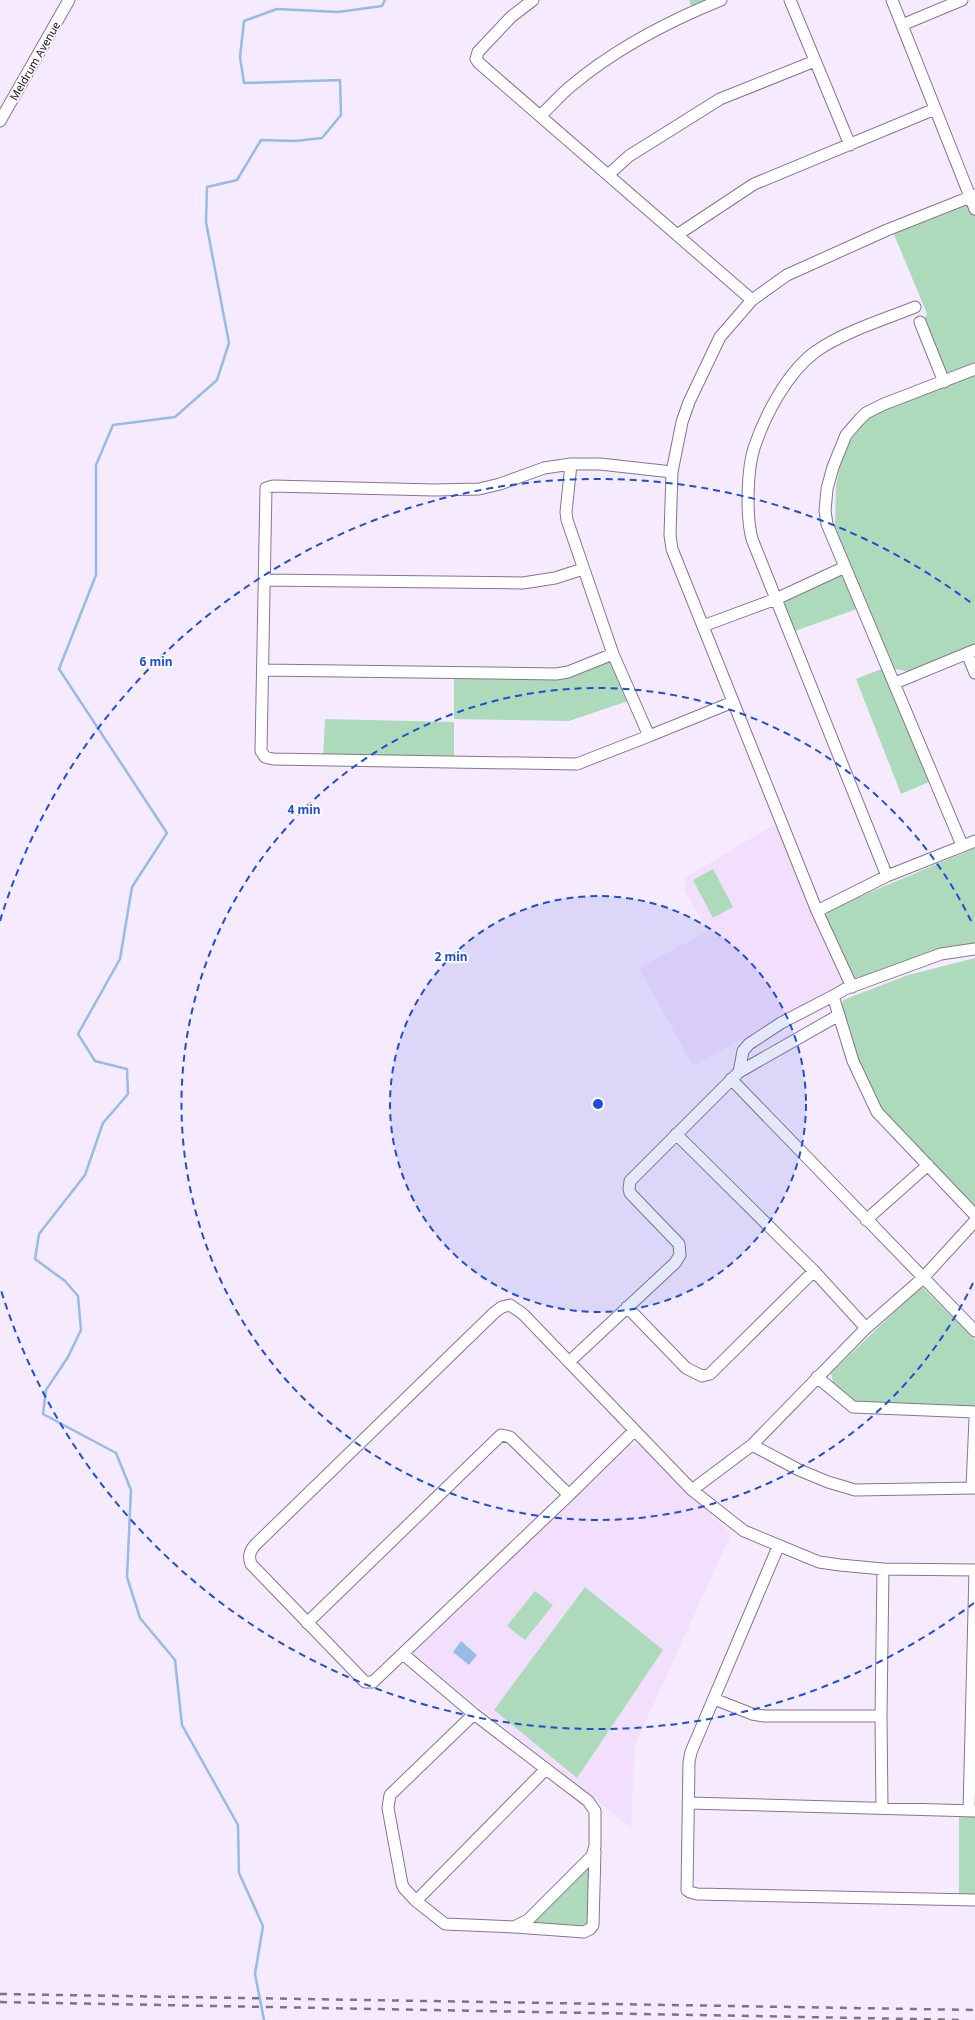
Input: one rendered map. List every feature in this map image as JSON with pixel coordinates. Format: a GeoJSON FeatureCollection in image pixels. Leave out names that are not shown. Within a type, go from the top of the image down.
{"type":"FeatureCollection","features":[{"type":"Feature","properties":{"kind":"street","name":"Meldrum Avenue"},"geometry":{"type":"LineString","coordinates":[[0,121],[69,0]]}},
{"type":"Feature","properties":{"kind":"street"},"geometry":{"type":"LineString","coordinates":[[533,0],[505,23],[478,52],[476,59],[478,63],[752,300]]}},
{"type":"Feature","properties":{"kind":"street"},"geometry":{"type":"LineString","coordinates":[[540,116],[571,86],[612,57],[681,16],[720,0]]}},
{"type":"Feature","properties":{"kind":"street"},"geometry":{"type":"LineString","coordinates":[[790,0],[850,145]]}},
{"type":"Feature","properties":{"kind":"street"},"geometry":{"type":"LineString","coordinates":[[892,0],[934,109],[973,196],[975,209]]}},
{"type":"Feature","properties":{"kind":"street"},"geometry":{"type":"LineString","coordinates":[[902,25],[962,0]]}},
{"type":"Feature","properties":{"kind":"street"},"geometry":{"type":"LineString","coordinates":[[608,175],[634,153],[720,99],[815,61]]}},
{"type":"Feature","properties":{"kind":"street"},"geometry":{"type":"LineString","coordinates":[[677,235],[754,184],[934,109]]}},
{"type":"Feature","properties":{"kind":"street"},"geometry":{"type":"LineString","coordinates":[[852,987],[817,911],[672,549],[670,535],[672,472],[682,422],[701,374],[720,337],[752,300],[787,274],[887,230],[973,196]]}},
{"type":"Feature","properties":{"kind":"street"},"geometry":{"type":"LineString","coordinates":[[887,876],[752,539],[748,512],[754,450],[764,425],[789,378],[799,365],[816,351],[843,336],[915,307]]}},
{"type":"Feature","properties":{"kind":"street"},"geometry":{"type":"LineString","coordinates":[[920,322],[944,382]]}},
{"type":"Feature","properties":{"kind":"street"},"geometry":{"type":"LineString","coordinates":[[962,845],[827,524],[825,511],[827,490],[833,467],[846,435],[866,413],[884,404],[975,369]]}},
{"type":"Feature","properties":{"kind":"street"},"geometry":{"type":"LineString","coordinates":[[672,472],[600,464],[571,464],[544,468],[500,484],[480,489],[269,487],[265,490],[261,747],[263,754],[268,758],[576,764],[733,702]]}},
{"type":"Feature","properties":{"kind":"street"},"geometry":{"type":"LineString","coordinates":[[571,464],[566,516],[613,654],[649,736]]}},
{"type":"Feature","properties":{"kind":"street"},"geometry":{"type":"LineString","coordinates":[[703,626],[776,599],[845,566]]}},
{"type":"Feature","properties":{"kind":"street"},"geometry":{"type":"LineString","coordinates":[[264,580],[523,583],[555,578],[583,568]]}},
{"type":"Feature","properties":{"kind":"street"},"geometry":{"type":"LineString","coordinates":[[894,683],[971,651],[975,673]]}},
{"type":"Feature","properties":{"kind":"street"},"geometry":{"type":"LineString","coordinates":[[263,670],[550,674],[568,672],[613,654]]}},
{"type":"Feature","properties":{"kind":"street"},"geometry":{"type":"LineString","coordinates":[[817,911],[887,876],[975,841]]}},
{"type":"Feature","properties":{"kind":"street"},"geometry":{"type":"LineString","coordinates":[[735,1075],[744,1051],[749,1044],[781,1023],[852,987],[941,954],[975,949]]}},
{"type":"Feature","properties":{"kind":"street"},"geometry":{"type":"LineString","coordinates":[[833,996],[853,1061],[877,1112],[975,1215]]}},
{"type":"Feature","properties":{"kind":"street"},"geometry":{"type":"LineString","coordinates":[[570,1361],[675,1263],[680,1255],[679,1244],[630,1193],[629,1184],[632,1178],[735,1075],[839,1015]]}},
{"type":"Feature","properties":{"kind":"street"},"geometry":{"type":"LineString","coordinates":[[735,1075],[866,1220],[975,1331]]}},
{"type":"Feature","properties":{"kind":"street"},"geometry":{"type":"LineString","coordinates":[[676,1134],[814,1271],[866,1328]]}},
{"type":"Feature","properties":{"kind":"street"},"geometry":{"type":"LineString","coordinates":[[866,1220],[928,1165]]}},
{"type":"Feature","properties":{"kind":"street"},"geometry":{"type":"LineString","coordinates":[[692,1490],[752,1445],[866,1328],[923,1278],[975,1221]]}},
{"type":"Feature","properties":{"kind":"street"},"geometry":{"type":"LineString","coordinates":[[627,1307],[686,1368],[702,1376],[710,1374],[814,1271]]}},
{"type":"Feature","properties":{"kind":"street"},"geometry":{"type":"LineString","coordinates":[[634,1431],[403,1654],[375,1680],[367,1683],[251,1564],[250,1554],[255,1545],[502,1307],[510,1305],[517,1309],[570,1361],[634,1431],[692,1490],[744,1531],[778,1547],[819,1562],[883,1569],[975,1570],[972,1811],[688,1803]]}},
{"type":"Feature","properties":{"kind":"street"},"geometry":{"type":"LineString","coordinates":[[817,1377],[853,1407],[975,1412]]}},
{"type":"Feature","properties":{"kind":"street"},"geometry":{"type":"LineString","coordinates":[[752,1445],[799,1470],[855,1490],[974,1488],[975,1418]]}},
{"type":"Feature","properties":{"kind":"street"},"geometry":{"type":"LineString","coordinates":[[307,1623],[501,1435],[510,1437],[569,1495]]}},
{"type":"Feature","properties":{"kind":"street"},"geometry":{"type":"LineString","coordinates":[[778,1547],[690,1757],[686,1886],[690,1892],[975,1900]]}},
{"type":"Feature","properties":{"kind":"street"},"geometry":{"type":"LineString","coordinates":[[882,1808],[880,1716],[883,1569]]}},
{"type":"Feature","properties":{"kind":"street"},"geometry":{"type":"LineString","coordinates":[[403,1654],[474,1714],[593,1805],[595,1811],[595,1846],[593,1925],[590,1930],[584,1932],[445,1924],[404,1888],[388,1808],[390,1795],[474,1714]]}},
{"type":"Feature","properties":{"kind":"street"},"geometry":{"type":"LineString","coordinates":[[714,1699],[752,1714],[764,1716],[880,1716]]}},
{"type":"Feature","properties":{"kind":"street"},"geometry":{"type":"LineString","coordinates":[[416,1900],[546,1769]]}},
{"type":"Feature","properties":{"kind":"street"},"geometry":{"type":"LineString","coordinates":[[514,1927],[528,1920],[589,1860],[595,1846]]}},
{"type":"Feature","properties":{"kind":"shaded area"},"geometry":{"type":"Polygon","coordinates":[[[775,824],[844,982],[693,1066],[639,968],[708,931],[684,890],[686,877],[775,824]]]}},
{"type":"Feature","properties":{"kind":"shaded area"},"geometry":{"type":"Polygon","coordinates":[[[635,1443],[640,1446],[731,1534],[635,1745],[631,1828],[411,1653],[622,1449],[635,1443]]]}},
{"type":"Feature","properties":{"kind":"green space"},"geometry":{"type":"Polygon","coordinates":[[[689,0],[715,0],[692,9],[689,0]]]}},
{"type":"Feature","properties":{"kind":"green space"},"geometry":{"type":"Polygon","coordinates":[[[964,205],[971,207],[975,215],[975,366],[957,373],[948,373],[940,369],[922,322],[927,314],[893,232],[964,205]]]}},
{"type":"Feature","properties":{"kind":"green space"},"geometry":{"type":"Polygon","coordinates":[[[975,373],[975,645],[911,672],[895,669],[835,528],[836,486],[841,460],[851,440],[869,418],[887,407],[975,373]]]}},
{"type":"Feature","properties":{"kind":"green space"},"geometry":{"type":"Polygon","coordinates":[[[840,574],[847,576],[860,608],[795,631],[783,603],[786,597],[840,574]]]}},
{"type":"Feature","properties":{"kind":"green space"},"geometry":{"type":"Polygon","coordinates":[[[612,657],[628,701],[569,721],[454,719],[454,675],[544,677],[612,657]]]}},
{"type":"Feature","properties":{"kind":"green space"},"geometry":{"type":"Polygon","coordinates":[[[884,668],[931,781],[901,794],[856,679],[884,668]]]}},
{"type":"Feature","properties":{"kind":"green space"},"geometry":{"type":"Polygon","coordinates":[[[325,719],[454,722],[454,759],[323,757],[325,719]]]}},
{"type":"Feature","properties":{"kind":"green space"},"geometry":{"type":"Polygon","coordinates":[[[975,848],[975,945],[861,979],[853,977],[826,917],[828,910],[975,848]]]}},
{"type":"Feature","properties":{"kind":"green space"},"geometry":{"type":"Polygon","coordinates":[[[713,869],[733,907],[713,918],[693,880],[713,869]]]}},
{"type":"Feature","properties":{"kind":"green space"},"geometry":{"type":"Polygon","coordinates":[[[975,958],[975,1212],[879,1111],[866,1087],[841,1013],[843,1000],[908,975],[975,958]]]}},
{"type":"Feature","properties":{"kind":"green space"},"geometry":{"type":"Polygon","coordinates":[[[921,1286],[975,1340],[975,1408],[854,1404],[833,1383],[831,1373],[921,1286]]]}},
{"type":"Feature","properties":{"kind":"green space"},"geometry":{"type":"Polygon","coordinates":[[[585,1587],[663,1650],[577,1778],[494,1710],[585,1587]]]}},
{"type":"Feature","properties":{"kind":"green space"},"geometry":{"type":"Polygon","coordinates":[[[535,1591],[553,1605],[525,1640],[507,1626],[535,1591]]]}},
{"type":"Feature","properties":{"kind":"green space"},"geometry":{"type":"Polygon","coordinates":[[[959,1816],[975,1816],[975,1897],[959,1897],[959,1816]]]}},
{"type":"Feature","properties":{"kind":"green space"},"geometry":{"type":"Polygon","coordinates":[[[592,1860],[590,1923],[583,1930],[527,1925],[592,1860]]]}},
{"type":"Feature","properties":{"kind":"water"},"geometry":{"type":"Polygon","coordinates":[[[461,1641],[477,1655],[469,1665],[453,1652],[461,1641]]]}},
{"type":"Feature","properties":{"kind":"waterway"},"geometry":{"type":"LineString","coordinates":[[264,2020],[255,1974],[263,1926],[239,1873],[238,1825],[182,1725],[175,1660],[140,1618],[127,1577],[131,1490],[116,1453],[43,1414],[46,1390],[68,1357],[81,1330],[78,1296],[65,1281],[35,1259],[39,1234],[85,1175],[103,1123],[128,1094],[127,1069],[95,1061],[78,1034],[120,959],[132,887],[167,833],[59,669],[96,575],[96,465],[113,425],[175,417],[217,380],[229,343],[206,222],[207,187],[237,180],[261,140],[295,141],[322,138],[341,115],[340,80],[244,83],[240,57],[244,21],[277,9],[338,12],[382,6],[385,0]]}},
{"type":"Feature","properties":{"kind":"railway"},"geometry":{"type":"LineString","coordinates":[[0,1994],[975,2010]]}},
{"type":"Feature","properties":{"kind":"railway"},"geometry":{"type":"LineString","coordinates":[[0,2002],[965,2020]]}}]}
